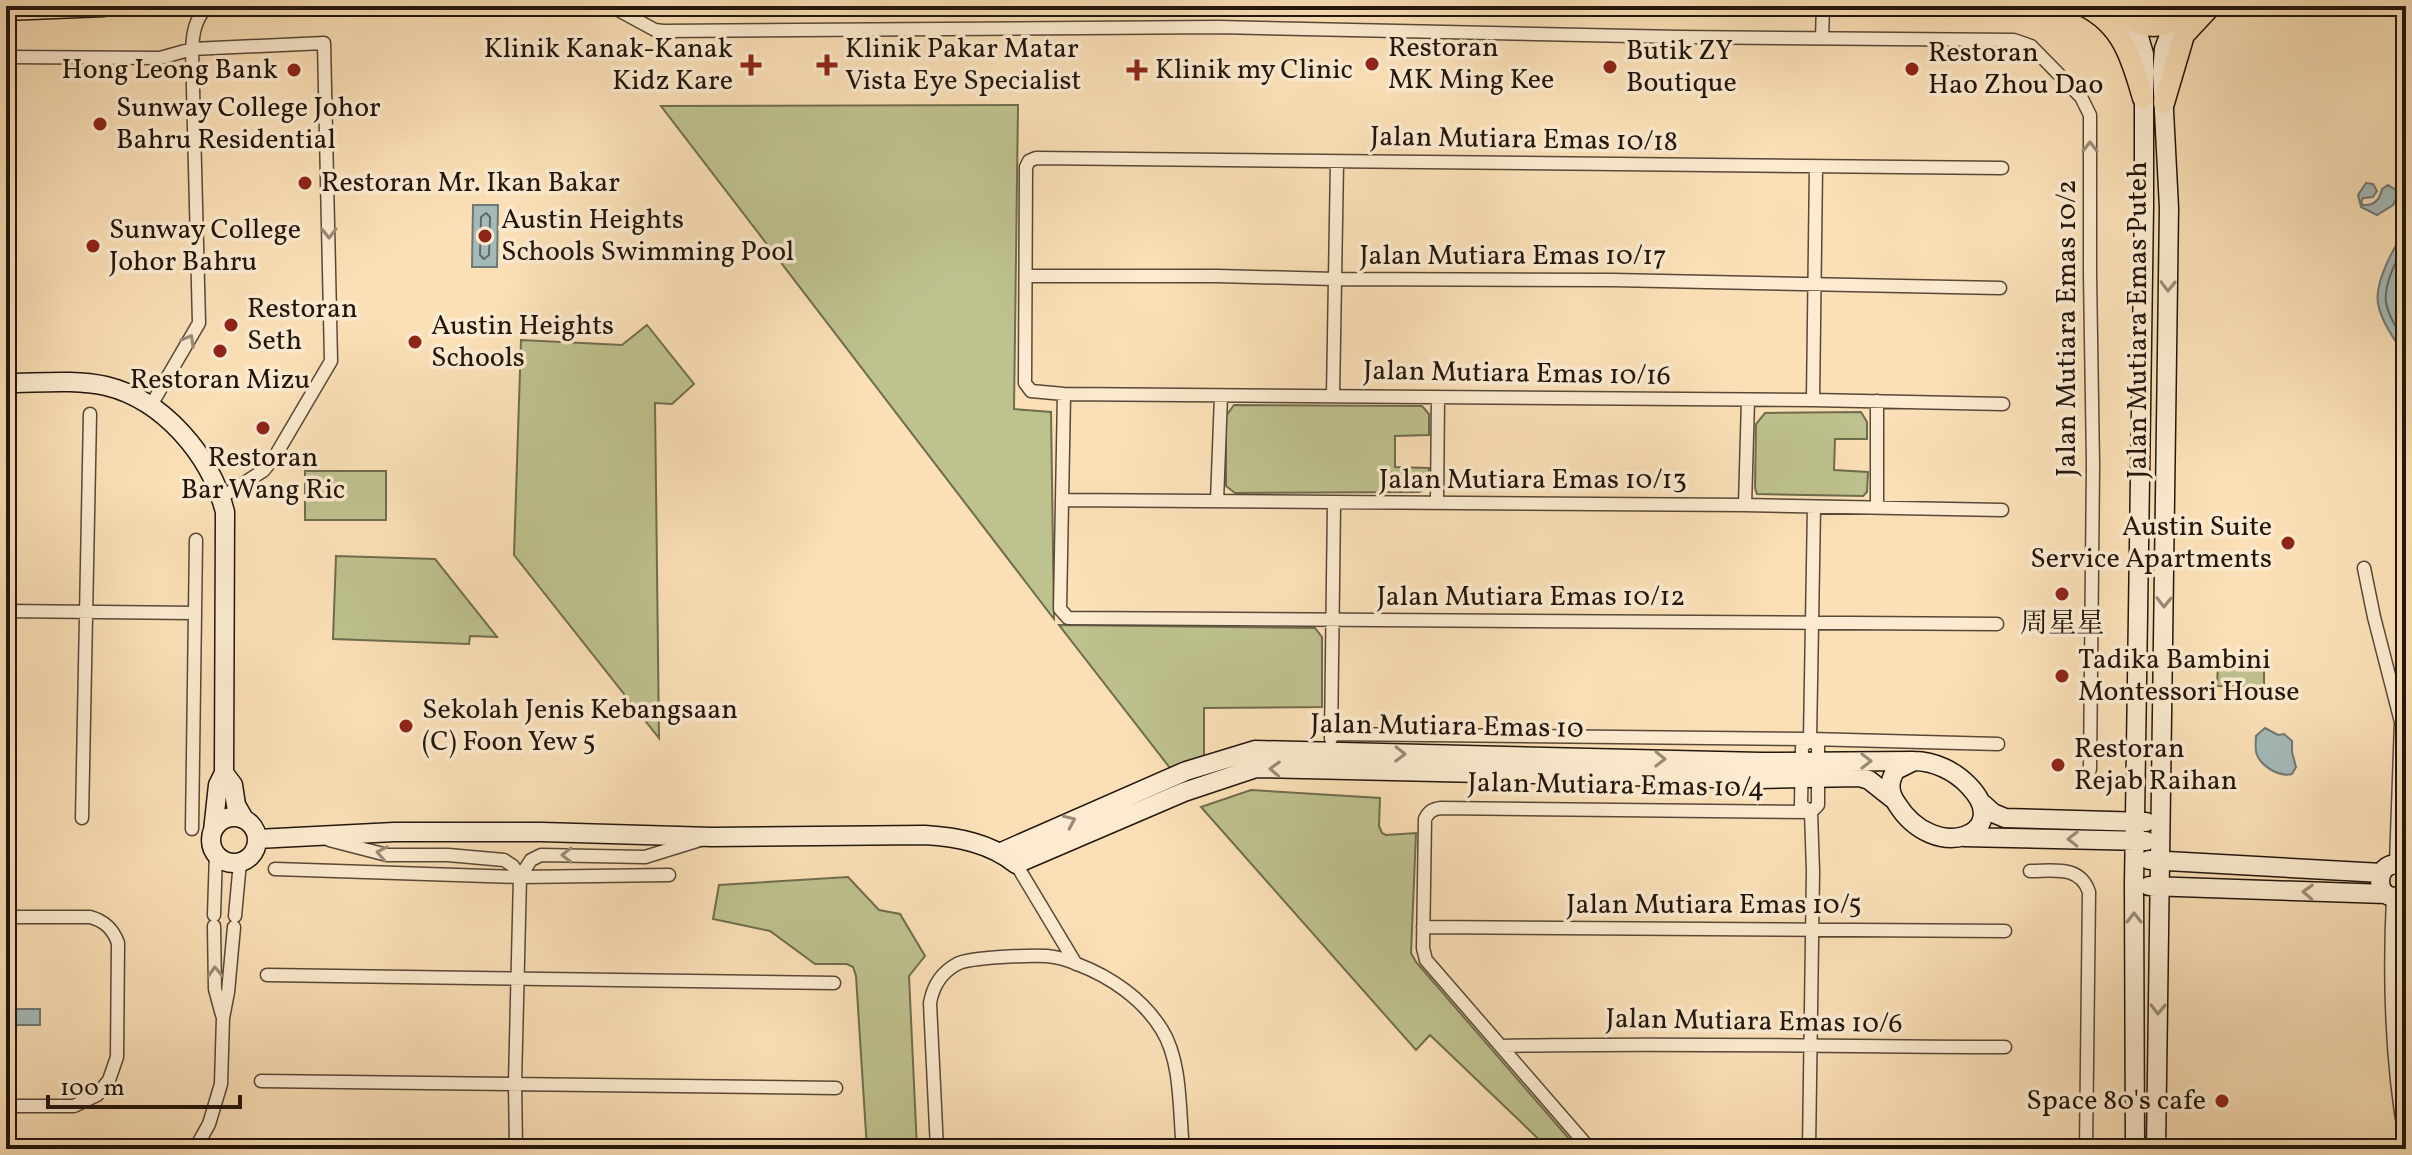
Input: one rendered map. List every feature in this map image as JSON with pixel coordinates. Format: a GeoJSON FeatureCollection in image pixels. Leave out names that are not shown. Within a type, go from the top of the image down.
{"type":"FeatureCollection","features":[{"type":"Feature","properties":{"kind":"main road"},"geometry":{"type":"LineString","coordinates":[[6,10],[103,6]]}},
{"type":"Feature","properties":{"kind":"main road"},"geometry":{"type":"LineString","coordinates":[[2084,6],[2101,17],[2120,37],[2131,55],[2143,98]]}},
{"type":"Feature","properties":{"kind":"main road"},"geometry":{"type":"LineString","coordinates":[[2114,6],[2131,21],[2153,27],[2182,13]]}},
{"type":"Feature","properties":{"kind":"main road"},"geometry":{"type":"LineString","coordinates":[[2164,103],[2184,35],[2211,6]]}},
{"type":"Feature","properties":{"kind":"street"},"geometry":{"type":"LineString","coordinates":[[150,407],[199,323],[192,49],[193,30],[207,6]]}},
{"type":"Feature","properties":{"kind":"street"},"geometry":{"type":"LineString","coordinates":[[620,9],[655,30],[663,31],[1218,27],[1822,38],[1823,6]]}},
{"type":"Feature","properties":{"kind":"street","name":"Jalan Mutiara Emas Puteh"},"geometry":{"type":"LineString","coordinates":[[2156,1149],[2169,208],[2164,49],[2182,13]]}},
{"type":"Feature","properties":{"kind":"street","name":"Jalan Mutiara Emas Puteh"},"geometry":{"type":"LineString","coordinates":[[2131,21],[2144,54],[2134,860],[2135,1149]]}},
{"type":"Feature","properties":{"kind":"street","name":"Jalan Mutiara Emas 10/2"},"geometry":{"type":"LineString","coordinates":[[1822,38],[2024,42],[2081,97],[2090,115],[2090,769],[2084,784]]}},
{"type":"Feature","properties":{"kind":"street"},"geometry":{"type":"LineString","coordinates":[[6,57],[160,58],[192,49],[324,43],[331,361],[274,458],[263,471],[222,497]]}},
{"type":"Feature","properties":{"kind":"street","name":"Jalan Mutiara Emas 10/18"},"geometry":{"type":"LineString","coordinates":[[1026,276],[1026,167],[1032,158],[2002,168]]}},
{"type":"Feature","properties":{"kind":"street"},"geometry":{"type":"LineString","coordinates":[[1333,396],[1337,162]]}},
{"type":"Feature","properties":{"kind":"street"},"geometry":{"type":"LineString","coordinates":[[1813,400],[1816,167]]}},
{"type":"Feature","properties":{"kind":"street","name":"Jalan Mutiara Emas 10/17"},"geometry":{"type":"LineString","coordinates":[[1026,276],[1815,283],[2000,288]]}},
{"type":"Feature","properties":{"kind":"street","name":"Jalan Mutiara Emas 10/16"},"geometry":{"type":"LineString","coordinates":[[1026,276],[1025,383],[1031,391],[1064,394],[2003,404]]}},
{"type":"Feature","properties":{"kind":"street"},"geometry":{"type":"LineString","coordinates":[[2141,371],[2167,370]]}},
{"type":"Feature","properties":{"kind":"street"},"geometry":{"type":"LineString","coordinates":[[6,383],[107,386],[150,407],[175,427],[199,454],[222,497],[225,512],[224,773],[218,785],[212,846],[226,861],[240,862],[250,856],[257,839],[254,827],[244,819],[236,805],[233,785],[224,773]]}},
{"type":"Feature","properties":{"kind":"street"},"geometry":{"type":"LineString","coordinates":[[1063,500],[1064,394]]}},
{"type":"Feature","properties":{"kind":"street"},"geometry":{"type":"LineString","coordinates":[[1217,501],[1221,396]]}},
{"type":"Feature","properties":{"kind":"street"},"geometry":{"type":"LineString","coordinates":[[1437,503],[1438,397]]}},
{"type":"Feature","properties":{"kind":"street"},"geometry":{"type":"LineString","coordinates":[[1745,505],[1748,400]]}},
{"type":"Feature","properties":{"kind":"street"},"geometry":{"type":"LineString","coordinates":[[1877,401],[1877,508]]}},
{"type":"Feature","properties":{"kind":"street"},"geometry":{"type":"LineString","coordinates":[[82,818],[90,414]]}},
{"type":"Feature","properties":{"kind":"street","name":"Jalan Mutiara Emas 10/13"},"geometry":{"type":"LineString","coordinates":[[1063,500],[2002,510]]}},
{"type":"Feature","properties":{"kind":"street","name":"Jalan Mutiara Emas 10/12"},"geometry":{"type":"LineString","coordinates":[[1063,500],[1060,609],[1065,616],[1331,621],[1997,624]]}},
{"type":"Feature","properties":{"kind":"street"},"geometry":{"type":"LineString","coordinates":[[1331,752],[1334,503]]}},
{"type":"Feature","properties":{"kind":"street"},"geometry":{"type":"LineString","coordinates":[[1809,1149],[1811,812],[1818,805],[1802,747],[1810,739],[1814,507]]}},
{"type":"Feature","properties":{"kind":"street"},"geometry":{"type":"LineString","coordinates":[[192,829],[196,540]]}},
{"type":"Feature","properties":{"kind":"street"},"geometry":{"type":"LineString","coordinates":[[2364,568],[2401,722],[2394,868],[2380,887],[2395,895]]}},
{"type":"Feature","properties":{"kind":"street"},"geometry":{"type":"LineString","coordinates":[[6,611],[195,613]]}},
{"type":"Feature","properties":{"kind":"street"},"geometry":{"type":"LineString","coordinates":[[1353,753],[1810,739],[1998,744]]}},
{"type":"Feature","properties":{"kind":"street","name":"Jalan Mutiara Emas 10"},"geometry":{"type":"LineString","coordinates":[[999,853],[1186,771],[1255,750],[1810,770],[1869,780],[1893,799]]}},
{"type":"Feature","properties":{"kind":"street","name":"Jalan Mutiara Emas 10"},"geometry":{"type":"LineString","coordinates":[[1016,864],[1184,792],[1256,768],[1331,752]]}},
{"type":"Feature","properties":{"kind":"street"},"geometry":{"type":"LineString","coordinates":[[2111,830],[2002,838],[1952,839],[1931,835],[1909,820],[1893,799],[1890,787],[1893,774],[1899,767],[1914,761],[1933,763],[1966,782],[1983,804],[2005,818],[2111,830],[2161,832],[2170,852],[2190,862]]}},
{"type":"Feature","properties":{"kind":"street","name":"Jalan Mutiara Emas 10"},"geometry":{"type":"LineString","coordinates":[[1810,770],[1914,761]]}},
{"type":"Feature","properties":{"kind":"street"},"geometry":{"type":"LineString","coordinates":[[2111,830],[2126,809],[2136,781]]}},
{"type":"Feature","properties":{"kind":"street"},"geometry":{"type":"LineString","coordinates":[[1963,837],[1981,823],[1983,804]]}},
{"type":"Feature","properties":{"kind":"street","name":"Jalan Mutiara Emas 10/4"},"geometry":{"type":"LineString","coordinates":[[1423,927],[1425,819],[1431,810],[1811,812]]}},
{"type":"Feature","properties":{"kind":"street"},"geometry":{"type":"LineString","coordinates":[[2002,838],[2005,818]]}},
{"type":"Feature","properties":{"kind":"street"},"geometry":{"type":"LineString","coordinates":[[213,831],[223,820],[244,819]]}},
{"type":"Feature","properties":{"kind":"street"},"geometry":{"type":"LineString","coordinates":[[2111,830],[2124,853],[2134,885],[2395,895]]}},
{"type":"Feature","properties":{"kind":"street"},"geometry":{"type":"LineString","coordinates":[[257,839],[423,832],[712,837],[925,835],[969,842],[999,853],[1016,864],[1076,964]]}},
{"type":"Feature","properties":{"kind":"street"},"geometry":{"type":"LineString","coordinates":[[317,836],[387,855],[448,855],[504,860],[513,866],[520,877]]}},
{"type":"Feature","properties":{"kind":"street"},"geometry":{"type":"LineString","coordinates":[[516,1149],[520,877],[531,860],[541,855],[645,857],[712,837]]}},
{"type":"Feature","properties":{"kind":"street"},"geometry":{"type":"LineString","coordinates":[[216,853],[215,989],[223,1018]]}},
{"type":"Feature","properties":{"kind":"street"},"geometry":{"type":"LineString","coordinates":[[2134,860],[2394,868]]}},
{"type":"Feature","properties":{"kind":"street"},"geometry":{"type":"LineString","coordinates":[[195,1149],[209,1124],[221,1084],[223,1018],[240,862]]}},
{"type":"Feature","properties":{"kind":"street"},"geometry":{"type":"LineString","coordinates":[[275,869],[520,877],[669,875]]}},
{"type":"Feature","properties":{"kind":"street"},"geometry":{"type":"LineString","coordinates":[[2030,871],[2072,872],[2083,879],[2089,892],[2086,1149]]}},
{"type":"Feature","properties":{"kind":"street"},"geometry":{"type":"LineString","coordinates":[[2159,931],[2171,904],[2192,888]]}},
{"type":"Feature","properties":{"kind":"street"},"geometry":{"type":"LineString","coordinates":[[2395,895],[2391,1001],[2397,1093],[2406,1143]]}},
{"type":"Feature","properties":{"kind":"street"},"geometry":{"type":"LineString","coordinates":[[6,917],[90,917],[105,923],[118,943],[117,1057],[109,1080],[97,1095],[74,1106],[6,1106]]}},
{"type":"Feature","properties":{"kind":"street"},"geometry":{"type":"LineString","coordinates":[[1423,927],[1426,960],[1590,1149]]}},
{"type":"Feature","properties":{"kind":"street","name":"Jalan Mutiara Emas 10/5"},"geometry":{"type":"LineString","coordinates":[[1423,927],[2005,931]]}},
{"type":"Feature","properties":{"kind":"street"},"geometry":{"type":"LineString","coordinates":[[937,1149],[930,1003],[939,980],[954,965],[967,960],[1049,956],[1100,974],[1141,1004],[1162,1030],[1174,1054],[1183,1149]]}},
{"type":"Feature","properties":{"kind":"street"},"geometry":{"type":"LineString","coordinates":[[267,975],[834,983]]}},
{"type":"Feature","properties":{"kind":"street","name":"Jalan Mutiara Emas 10/6"},"geometry":{"type":"LineString","coordinates":[[1502,1046],[2005,1047]]}},
{"type":"Feature","properties":{"kind":"street"},"geometry":{"type":"LineString","coordinates":[[261,1081],[836,1088]]}},
{"type":"Feature","properties":{"kind":"green space"},"geometry":{"type":"Polygon","coordinates":[[[1018,105],[1014,409],[1051,412],[1054,619],[661,106],[1018,105]]]}},
{"type":"Feature","properties":{"kind":"green space"},"geometry":{"type":"Polygon","coordinates":[[[647,325],[694,384],[672,404],[655,403],[659,738],[514,555],[521,340],[622,345],[647,325]]]}},
{"type":"Feature","properties":{"kind":"green space"},"geometry":{"type":"Polygon","coordinates":[[[1234,405],[1422,406],[1429,414],[1429,435],[1395,436],[1395,467],[1429,468],[1428,487],[1419,492],[1235,493],[1226,486],[1226,416],[1234,405]]]}},
{"type":"Feature","properties":{"kind":"green space"},"geometry":{"type":"Polygon","coordinates":[[[1861,412],[1867,422],[1867,439],[1835,439],[1834,470],[1868,472],[1867,492],[1863,496],[1757,494],[1756,424],[1765,413],[1861,412]]]}},
{"type":"Feature","properties":{"kind":"green space"},"geometry":{"type":"Polygon","coordinates":[[[305,471],[386,471],[386,520],[305,520],[305,471]]]}},
{"type":"Feature","properties":{"kind":"green space"},"geometry":{"type":"Polygon","coordinates":[[[336,556],[435,559],[497,637],[470,636],[469,644],[333,639],[336,556]]]}},
{"type":"Feature","properties":{"kind":"green space"},"geometry":{"type":"Polygon","coordinates":[[[1059,625],[1315,628],[1322,637],[1322,707],[1204,708],[1204,760],[1170,768],[1059,625]]]}},
{"type":"Feature","properties":{"kind":"green space"},"geometry":{"type":"Polygon","coordinates":[[[2218,664],[2264,664],[2264,687],[2217,686],[2218,664]]]}},
{"type":"Feature","properties":{"kind":"green space"},"geometry":{"type":"Polygon","coordinates":[[[1251,790],[1380,798],[1379,826],[1382,833],[1416,833],[1411,953],[1578,1149],[1549,1149],[1430,1035],[1416,1050],[1201,807],[1251,790]]]}},
{"type":"Feature","properties":{"kind":"green space"},"geometry":{"type":"Polygon","coordinates":[[[848,877],[879,910],[900,914],[925,956],[909,976],[917,1149],[867,1149],[853,967],[847,964],[815,964],[770,931],[713,919],[719,885],[848,877]]]}},
{"type":"Feature","properties":{"kind":"water"},"geometry":{"type":"Polygon","coordinates":[[[2366,183],[2373,184],[2377,191],[2373,197],[2363,198],[2363,205],[2376,201],[2388,185],[2398,194],[2393,205],[2377,215],[2361,207],[2358,195],[2366,183]]]}},
{"type":"Feature","properties":{"kind":"water","name":"Austin Heights Schools Swimming Pool"},"geometry":{"type":"Polygon","coordinates":[[[473,205],[498,205],[497,267],[472,267],[473,205]]]}},
{"type":"Feature","properties":{"kind":"water"},"geometry":{"type":"Polygon","coordinates":[[[2406,241],[2406,354],[2385,323],[2378,296],[2391,255],[2398,242],[2406,241]]]}},
{"type":"Feature","properties":{"kind":"water"},"geometry":{"type":"Polygon","coordinates":[[[2265,728],[2278,735],[2284,734],[2292,741],[2296,767],[2292,774],[2273,771],[2258,757],[2256,736],[2265,728]]]}},
{"type":"Feature","properties":{"kind":"water"},"geometry":{"type":"Polygon","coordinates":[[[6,1009],[40,1009],[40,1025],[6,1025],[6,1009]]]}},
{"type":"Feature","properties":{"kind":"place","name":"Restoran MK Ming Kee"},"geometry":{"type":"Point","coordinates":[1372,64]}},
{"type":"Feature","properties":{"kind":"place","name":"Klinik Kanak-Kanak Kidz Kare"},"geometry":{"type":"Point","coordinates":[751,65]}},
{"type":"Feature","properties":{"kind":"place","name":"Klinik Pakar Matar Vista Eye Specialist"},"geometry":{"type":"Point","coordinates":[827,65]}},
{"type":"Feature","properties":{"kind":"place","name":"Butik ZY Boutique"},"geometry":{"type":"Point","coordinates":[1610,67]}},
{"type":"Feature","properties":{"kind":"place","name":"Restoran Hao Zhou Dao"},"geometry":{"type":"Point","coordinates":[1912,69]}},
{"type":"Feature","properties":{"kind":"place","name":"Hong Leong Bank"},"geometry":{"type":"Point","coordinates":[294,70]}},
{"type":"Feature","properties":{"kind":"place","name":"Klinik my Clinic"},"geometry":{"type":"Point","coordinates":[1137,70]}},
{"type":"Feature","properties":{"kind":"place","name":"Sunway College Johor Bahru Residential"},"geometry":{"type":"Point","coordinates":[100,124]}},
{"type":"Feature","properties":{"kind":"place","name":"Restoran Mr. Ikan Bakar"},"geometry":{"type":"Point","coordinates":[305,183]}},
{"type":"Feature","properties":{"kind":"place","name":"Austin Heights Schools Swimming Pool"},"geometry":{"type":"Point","coordinates":[485,236]}},
{"type":"Feature","properties":{"kind":"place","name":"Sunway College Johor Bahru"},"geometry":{"type":"Point","coordinates":[93,246]}},
{"type":"Feature","properties":{"kind":"place","name":"Restoran Seth"},"geometry":{"type":"Point","coordinates":[231,325]}},
{"type":"Feature","properties":{"kind":"place","name":"Austin Heights Schools"},"geometry":{"type":"Point","coordinates":[415,342]}},
{"type":"Feature","properties":{"kind":"place","name":"Restoran Mizu"},"geometry":{"type":"Point","coordinates":[220,351]}},
{"type":"Feature","properties":{"kind":"place","name":"Restoran Bar Wang Ric"},"geometry":{"type":"Point","coordinates":[263,428]}},
{"type":"Feature","properties":{"kind":"place","name":"Austin Suite Service Apartments"},"geometry":{"type":"Point","coordinates":[2288,543]}},
{"type":"Feature","properties":{"kind":"place","name":"周星星"},"geometry":{"type":"Point","coordinates":[2062,594]}},
{"type":"Feature","properties":{"kind":"place","name":"Tadika Bambini Montessori House"},"geometry":{"type":"Point","coordinates":[2062,676]}},
{"type":"Feature","properties":{"kind":"place","name":"Sekolah Jenis Kebangsaan (C) Foon Yew 5"},"geometry":{"type":"Point","coordinates":[406,726]}},
{"type":"Feature","properties":{"kind":"place","name":"Restoran Rejab Raihan"},"geometry":{"type":"Point","coordinates":[2058,765]}},
{"type":"Feature","properties":{"kind":"place","name":"Space 80's cafe"},"geometry":{"type":"Point","coordinates":[2222,1101]}}]}
